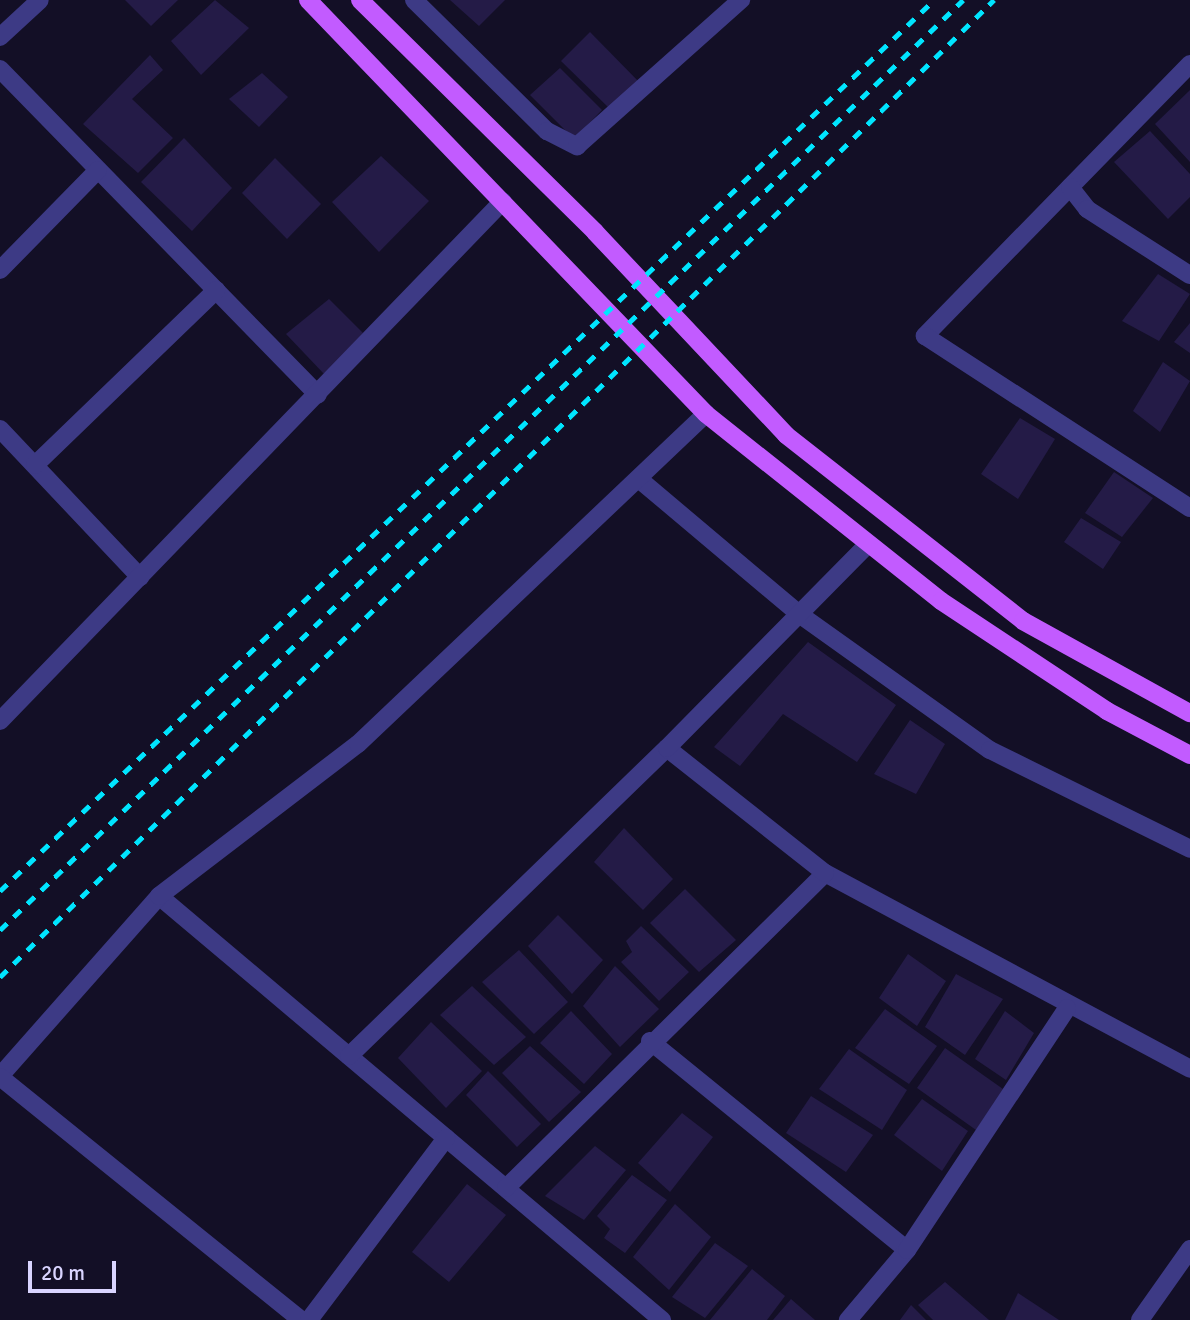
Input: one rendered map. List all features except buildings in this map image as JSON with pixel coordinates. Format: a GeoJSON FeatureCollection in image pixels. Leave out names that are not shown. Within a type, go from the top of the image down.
{"type":"FeatureCollection","features":[{"type":"Feature","properties":{"kind":"main road"},"geometry":{"type":"LineString","coordinates":[[308,0],[706,414],[868,544],[1013,652],[1190,755]]}},
{"type":"Feature","properties":{"kind":"main road"},"geometry":{"type":"LineString","coordinates":[[360,0],[595,232],[786,435],[981,592],[1068,649],[1190,713]]}},
{"type":"Feature","properties":{"kind":"street"},"geometry":{"type":"LineString","coordinates":[[0,37],[40,0]]}},
{"type":"Feature","properties":{"kind":"street"},"geometry":{"type":"LineString","coordinates":[[414,0],[547,131],[577,146],[741,0]]}},
{"type":"Feature","properties":{"kind":"street"},"geometry":{"type":"LineString","coordinates":[[1190,64],[925,336],[1190,508]]}},
{"type":"Feature","properties":{"kind":"street"},"geometry":{"type":"LineString","coordinates":[[0,69],[317,395]]}},
{"type":"Feature","properties":{"kind":"street"},"geometry":{"type":"LineString","coordinates":[[0,270],[98,170]]}},
{"type":"Feature","properties":{"kind":"street"},"geometry":{"type":"LineString","coordinates":[[1070,187],[1087,209],[1190,275]]}},
{"type":"Feature","properties":{"kind":"street"},"geometry":{"type":"LineString","coordinates":[[0,721],[503,201]]}},
{"type":"Feature","properties":{"kind":"street"},"geometry":{"type":"LineString","coordinates":[[35,465],[216,290]]}},
{"type":"Feature","properties":{"kind":"street"},"geometry":{"type":"LineString","coordinates":[[301,1320],[0,1076],[159,896],[358,744],[640,480],[706,414]]}},
{"type":"Feature","properties":{"kind":"street"},"geometry":{"type":"LineString","coordinates":[[0,429],[140,577]]}},
{"type":"Feature","properties":{"kind":"street"},"geometry":{"type":"LineString","coordinates":[[640,480],[799,614],[990,750],[1190,849]]}},
{"type":"Feature","properties":{"kind":"street"},"geometry":{"type":"LineString","coordinates":[[349,1056],[667,748],[868,544]]}},
{"type":"Feature","properties":{"kind":"street"},"geometry":{"type":"LineString","coordinates":[[667,748],[825,873],[1067,1008],[1190,1069]]}},
{"type":"Feature","properties":{"kind":"street"},"geometry":{"type":"LineString","coordinates":[[506,1188],[650,1041],[825,873]]}},
{"type":"Feature","properties":{"kind":"street"},"geometry":{"type":"LineString","coordinates":[[159,896],[662,1320]]}},
{"type":"Feature","properties":{"kind":"street"},"geometry":{"type":"LineString","coordinates":[[848,1320],[907,1250],[1067,1008]]}},
{"type":"Feature","properties":{"kind":"street"},"geometry":{"type":"LineString","coordinates":[[650,1041],[907,1250]]}},
{"type":"Feature","properties":{"kind":"street"},"geometry":{"type":"LineString","coordinates":[[309,1320],[446,1138]]}},
{"type":"Feature","properties":{"kind":"street"},"geometry":{"type":"LineString","coordinates":[[1140,1320],[1190,1249]]}},
{"type":"Feature","properties":{"kind":"railway"},"geometry":{"type":"LineString","coordinates":[[0,891],[934,0]]}},
{"type":"Feature","properties":{"kind":"railway"},"geometry":{"type":"LineString","coordinates":[[0,930],[963,0]]}},
{"type":"Feature","properties":{"kind":"railway"},"geometry":{"type":"LineString","coordinates":[[0,977],[994,0]]}}]}
